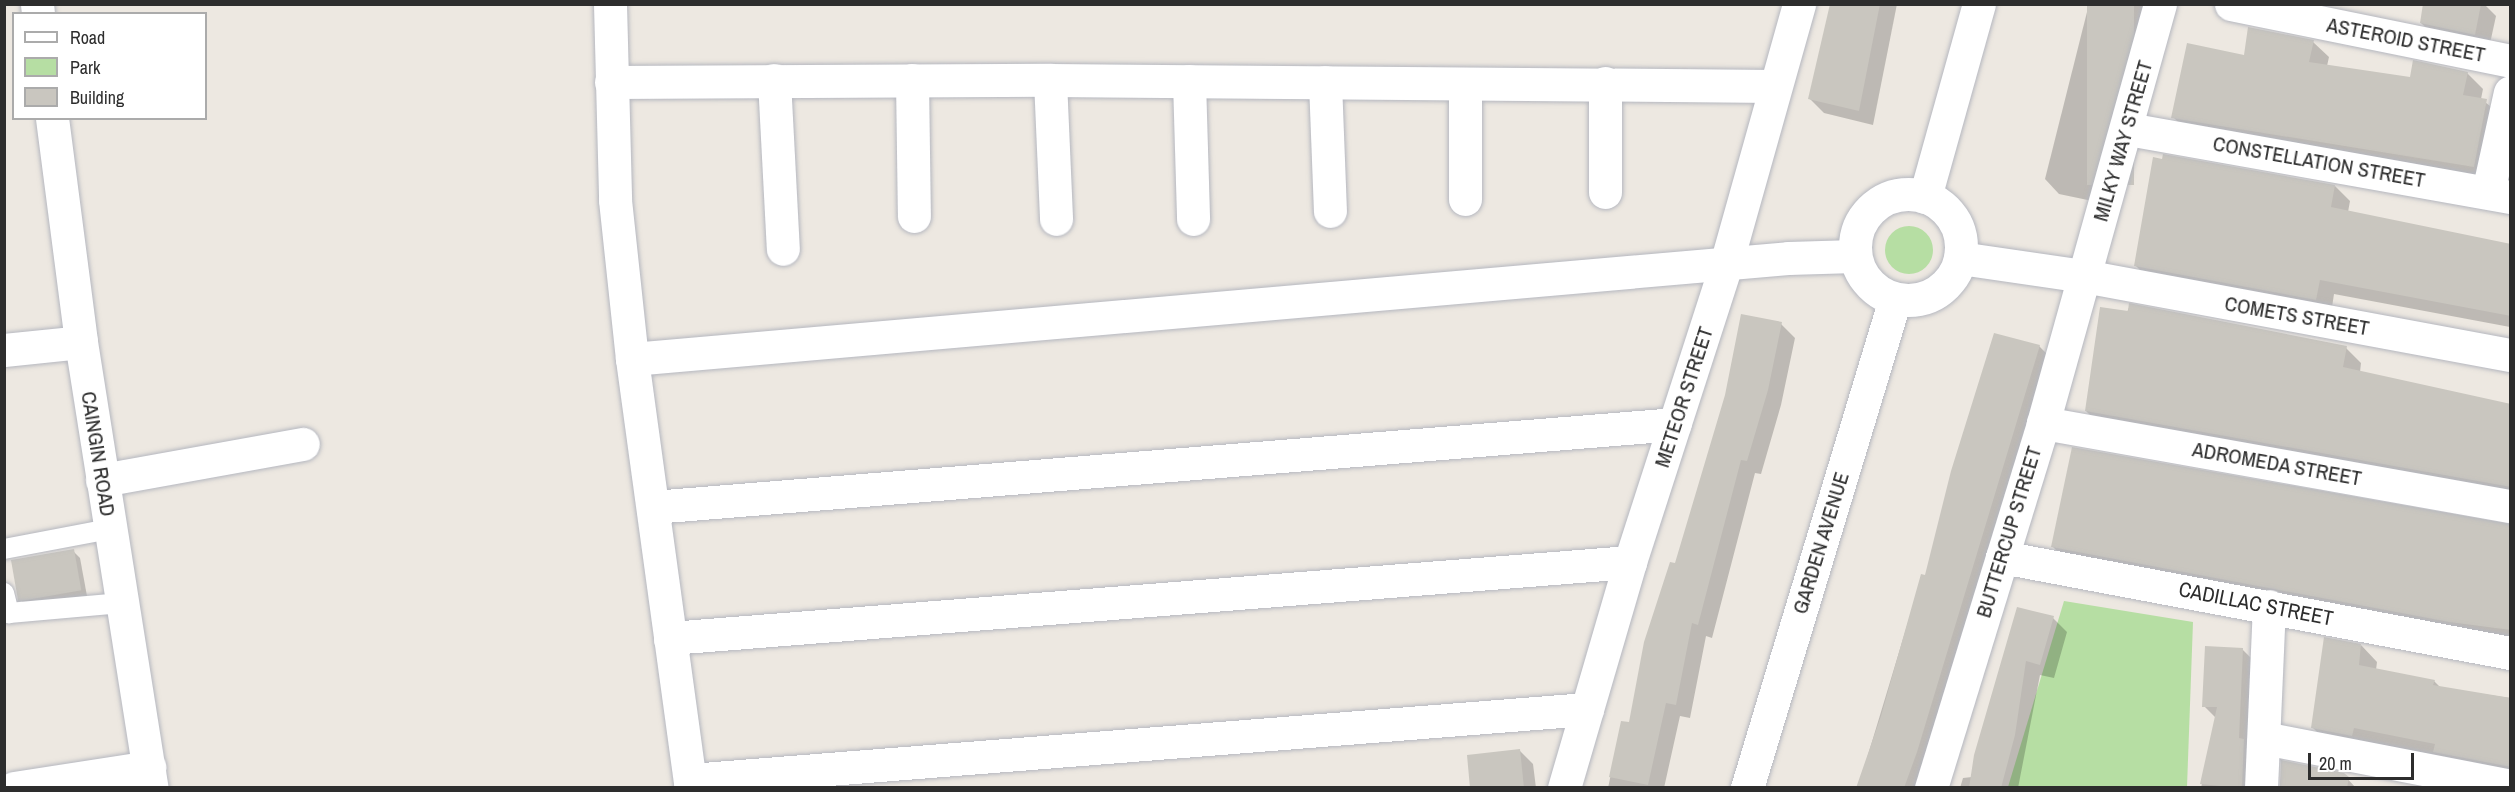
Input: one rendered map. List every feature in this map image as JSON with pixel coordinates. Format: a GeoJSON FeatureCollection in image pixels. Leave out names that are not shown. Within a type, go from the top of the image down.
{"type":"FeatureCollection","features":[{"type":"Feature","properties":{"kind":"street"},"geometry":{"type":"LineString","coordinates":[[610,4],[615,200],[632,359],[691,784],[1587,709]]}},
{"type":"Feature","properties":{"kind":"street","name":"METEOR STREET"},"geometry":{"type":"LineString","coordinates":[[1564,788],[1630,562],[1726,264],[1799,4]]}},
{"type":"Feature","properties":{"kind":"street"},"geometry":{"type":"LineString","coordinates":[[1925,197],[1979,4]]}},
{"type":"Feature","properties":{"kind":"street","name":"MILKY WAY STREET"},"geometry":{"type":"LineString","coordinates":[[2084,276],[2128,129],[2160,4]]}},
{"type":"Feature","properties":{"kind":"street","name":"ASTEROID STREET"},"geometry":{"type":"LineString","coordinates":[[2231,4],[2511,61]]}},
{"type":"Feature","properties":{"kind":"street"},"geometry":{"type":"LineString","coordinates":[[774,80],[783,249]]}},
{"type":"Feature","properties":{"kind":"street"},"geometry":{"type":"LineString","coordinates":[[912,80],[914,216]]}},
{"type":"Feature","properties":{"kind":"street"},"geometry":{"type":"LineString","coordinates":[[611,82],[1050,80],[1775,86]]}},
{"type":"Feature","properties":{"kind":"street"},"geometry":{"type":"LineString","coordinates":[[1050,80],[1056,219]]}},
{"type":"Feature","properties":{"kind":"street"},"geometry":{"type":"LineString","coordinates":[[1189,81],[1192,219]]}},
{"type":"Feature","properties":{"kind":"street"},"geometry":{"type":"LineString","coordinates":[[1325,82],[1330,212]]}},
{"type":"Feature","properties":{"kind":"street"},"geometry":{"type":"LineString","coordinates":[[1605,83],[1605,192]]}},
{"type":"Feature","properties":{"kind":"street"},"geometry":{"type":"LineString","coordinates":[[1465,199],[1466,84]]}},
{"type":"Feature","properties":{"kind":"street"},"geometry":{"type":"LineString","coordinates":[[2499,194],[2511,92]]}},
{"type":"Feature","properties":{"kind":"street","name":"CAINGIN ROAD"},"geometry":{"type":"LineString","coordinates":[[52,120],[81,342],[150,777]]}},
{"type":"Feature","properties":{"kind":"street","name":"CONSTELLATION STREET"},"geometry":{"type":"LineString","coordinates":[[2128,129],[2499,194]]}},
{"type":"Feature","properties":{"kind":"street"},"geometry":{"type":"LineString","coordinates":[[1903,194],[1925,197],[1947,211],[1959,232],[1960,258],[1954,274],[1929,296],[1895,298],[1869,284],[1855,256],[1856,234],[1865,215],[1882,200],[1903,194]]}},
{"type":"Feature","properties":{"kind":"street"},"geometry":{"type":"LineString","coordinates":[[632,359],[1726,264],[1855,256]]}},
{"type":"Feature","properties":{"kind":"street","name":"COMETS STREET"},"geometry":{"type":"LineString","coordinates":[[1960,258],[2084,276],[2511,355]]}},
{"type":"Feature","properties":{"kind":"street","name":"BUTTERCUP STREET"},"geometry":{"type":"LineString","coordinates":[[1931,788],[2043,423],[2084,276]]}},
{"type":"Feature","properties":{"kind":"street","name":"GARDEN AVENUE"},"geometry":{"type":"LineString","coordinates":[[1747,788],[1895,298]]}},
{"type":"Feature","properties":{"kind":"street"},"geometry":{"type":"LineString","coordinates":[[4,350],[81,342]]}},
{"type":"Feature","properties":{"kind":"street","name":"ADROMEDA STREET"},"geometry":{"type":"LineString","coordinates":[[2043,423],[2511,506]]}},
{"type":"Feature","properties":{"kind":"street"},"geometry":{"type":"LineString","coordinates":[[652,507],[1675,424]]}},
{"type":"Feature","properties":{"kind":"street"},"geometry":{"type":"LineString","coordinates":[[102,480],[303,444]]}},
{"type":"Feature","properties":{"kind":"street","name":"CADILLAC STREET"},"geometry":{"type":"LineString","coordinates":[[2002,558],[2269,606],[2511,653]]}},
{"type":"Feature","properties":{"kind":"street"},"geometry":{"type":"LineString","coordinates":[[670,638],[1630,562]]}},
{"type":"Feature","properties":{"kind":"street"},"geometry":{"type":"LineString","coordinates":[[2261,788],[2269,606]]}},
{"type":"Feature","properties":{"kind":"street"},"geometry":{"type":"LineString","coordinates":[[2264,738],[2511,786]]}},
{"type":"Feature","properties":{"kind":"street"},"geometry":{"type":"LineString","coordinates":[[14,788],[150,777]]}},
{"type":"Feature","properties":{"kind":"lane"},"geometry":{"type":"LineString","coordinates":[[4,549],[110,529]]}},
{"type":"Feature","properties":{"kind":"lane"},"geometry":{"type":"LineString","coordinates":[[4,593],[9,614],[122,603]]}},
{"type":"Feature","properties":{"kind":"green space"},"geometry":{"type":"Polygon","coordinates":[[[1909,226],[1926,233],[1933,250],[1926,267],[1909,274],[1892,267],[1885,250],[1892,233],[1909,226]]]}},
{"type":"Feature","properties":{"kind":"green space"},"geometry":{"type":"Polygon","coordinates":[[[2064,601],[2193,622],[2187,787],[2008,787],[2064,601]]]}},
{"type":"Feature","properties":{"kind":"building"},"geometry":{"type":"Polygon","coordinates":[[[1830,4],[1880,4],[1859,111],[1808,99],[1830,4]]]}},
{"type":"Feature","properties":{"kind":"building"},"geometry":{"type":"Polygon","coordinates":[[[2087,4],[2134,4],[2134,185],[2087,185],[2087,4]]]}},
{"type":"Feature","properties":{"kind":"building"},"geometry":{"type":"Polygon","coordinates":[[[2423,4],[2481,4],[2475,35],[2420,23],[2423,4]]]}},
{"type":"Feature","properties":{"kind":"building"},"geometry":{"type":"Polygon","coordinates":[[[2248,27],[2314,40],[2309,62],[2410,77],[2413,60],[2468,72],[2463,95],[2487,99],[2474,167],[2171,118],[2187,43],[2244,55],[2248,27]]]}},
{"type":"Feature","properties":{"kind":"building"},"geometry":{"type":"Polygon","coordinates":[[[2163,154],[2335,185],[2331,207],[2511,244],[2511,316],[2320,280],[2316,300],[2134,266],[2153,157],[2162,159],[2163,154]]]}},
{"type":"Feature","properties":{"kind":"building"},"geometry":{"type":"Polygon","coordinates":[[[2129,303],[2347,346],[2343,367],[2511,404],[2511,487],[2085,411],[2100,307],[2128,311],[2129,303]]]}},
{"type":"Feature","properties":{"kind":"building"},"geometry":{"type":"Polygon","coordinates":[[[1741,314],[1782,322],[1768,390],[1747,461],[1741,460],[1698,625],[1692,623],[1676,705],[1666,703],[1648,785],[1609,777],[1621,721],[1629,722],[1644,642],[1670,562],[1675,563],[1725,395],[1741,314]]]}},
{"type":"Feature","properties":{"kind":"building"},"geometry":{"type":"Polygon","coordinates":[[[1994,333],[2040,345],[1917,752],[1904,788],[1856,788],[1881,716],[1921,574],[1925,575],[1951,471],[1994,333]]]}},
{"type":"Feature","properties":{"kind":"building"},"geometry":{"type":"Polygon","coordinates":[[[2072,447],[2511,524],[2511,630],[2449,622],[2051,547],[2072,447]]]}},
{"type":"Feature","properties":{"kind":"building"},"geometry":{"type":"Polygon","coordinates":[[[74,549],[81,590],[18,601],[11,560],[74,549]]]}},
{"type":"Feature","properties":{"kind":"building"},"geometry":{"type":"Polygon","coordinates":[[[2017,607],[2054,616],[2040,665],[2026,661],[2015,735],[2001,788],[1969,788],[1974,755],[2017,607]]]}},
{"type":"Feature","properties":{"kind":"building"},"geometry":{"type":"Polygon","coordinates":[[[2324,637],[2361,644],[2359,665],[2435,680],[2433,685],[2511,698],[2511,767],[2433,752],[2435,744],[2354,728],[2352,736],[2311,728],[2324,637]]]}},
{"type":"Feature","properties":{"kind":"building"},"geometry":{"type":"Polygon","coordinates":[[[2205,646],[2243,648],[2239,738],[2244,739],[2242,788],[2200,784],[2217,707],[2202,707],[2205,646]]]}},
{"type":"Feature","properties":{"kind":"building"},"geometry":{"type":"Polygon","coordinates":[[[1520,749],[1524,788],[1470,788],[1467,755],[1520,749]]]}},
{"type":"Feature","properties":{"kind":"building"},"geometry":{"type":"Polygon","coordinates":[[[2281,760],[2344,773],[2349,777],[2347,788],[2280,788],[2281,760]]]}}]}
